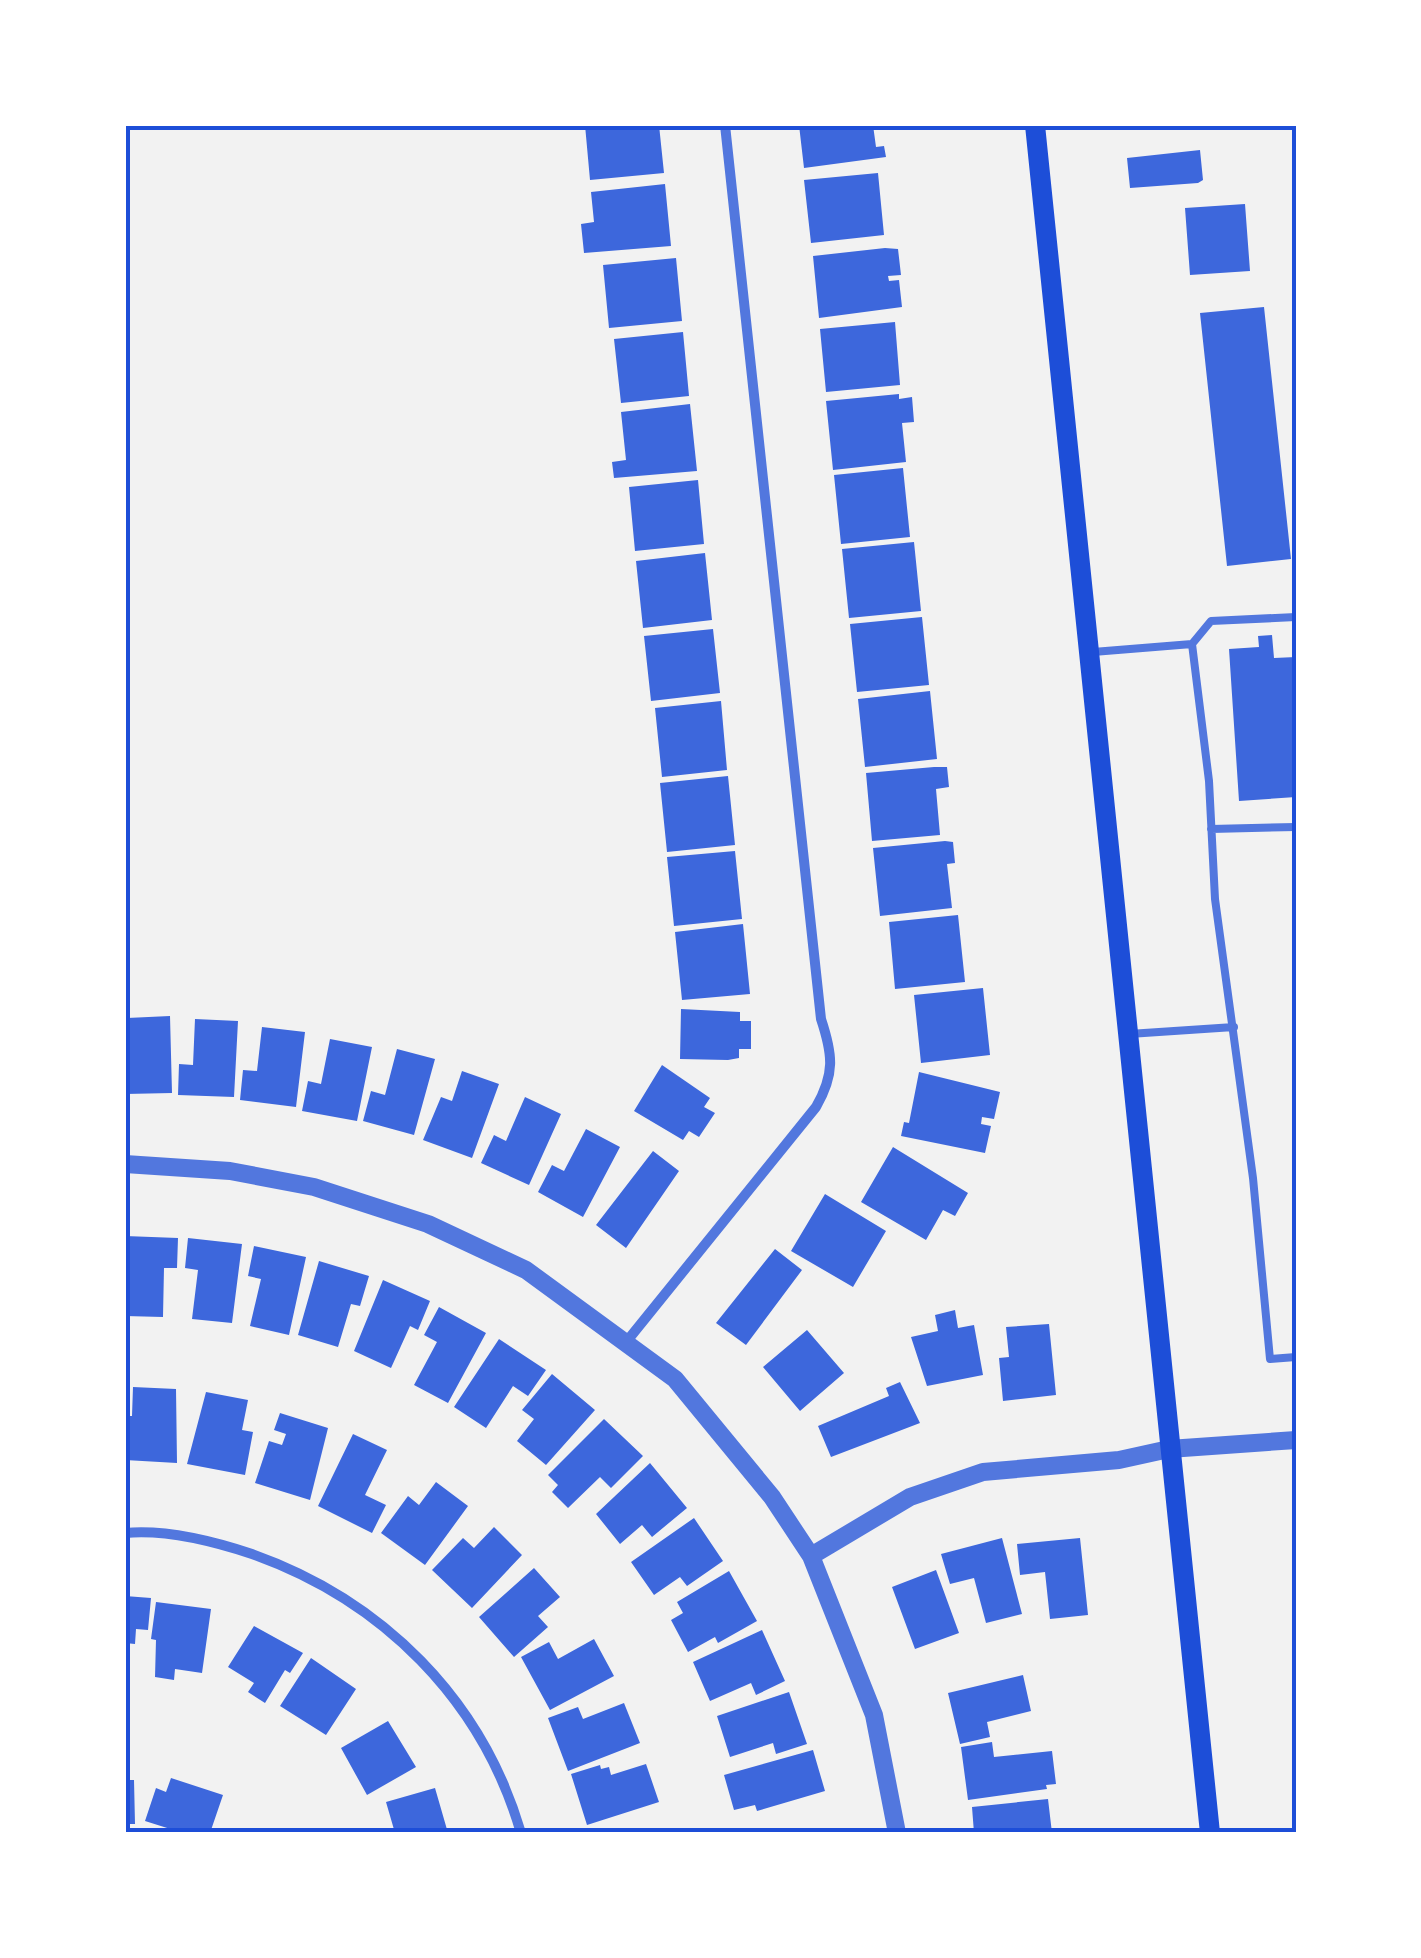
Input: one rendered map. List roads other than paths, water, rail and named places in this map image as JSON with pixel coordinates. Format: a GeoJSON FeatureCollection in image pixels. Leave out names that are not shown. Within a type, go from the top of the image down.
{"type":"FeatureCollection","features":[{"type":"Feature","properties":{"kind":"main road"},"geometry":{"type":"LineString","coordinates":[[1036,125],[1210,1833]]}},
{"type":"Feature","properties":{"kind":"street"},"geometry":{"type":"LineString","coordinates":[[626,1341],[816,1106],[831,1081],[833,1056],[821,1019],[725,125]]}},
{"type":"Feature","properties":{"kind":"street"},"geometry":{"type":"LineString","coordinates":[[125,1164],[230,1171],[358,1198],[472,1242],[526,1270],[676,1380],[772,1497],[811,1556],[874,1715],[896,1833]]}},
{"type":"Feature","properties":{"kind":"street"},"geometry":{"type":"LineString","coordinates":[[811,1556],[910,1497],[983,1472],[1119,1460],[1168,1448],[1296,1440]]}},
{"type":"Feature","properties":{"kind":"street"},"geometry":{"type":"LineString","coordinates":[[125,1534],[200,1540],[247,1553],[316,1580],[382,1622],[430,1668],[477,1730],[521,1833]]}},
{"type":"Feature","properties":{"kind":"lane"},"geometry":{"type":"LineString","coordinates":[[1296,617],[1210,620],[1192,644],[1216,898],[1270,1359],[1296,1358]]}},
{"type":"Feature","properties":{"kind":"lane"},"geometry":{"type":"LineString","coordinates":[[1088,652],[1192,644]]}},
{"type":"Feature","properties":{"kind":"lane"},"geometry":{"type":"LineString","coordinates":[[1212,829],[1296,827]]}},
{"type":"Feature","properties":{"kind":"lane"},"geometry":{"type":"LineString","coordinates":[[1127,1034],[1234,1026]]}}]}
